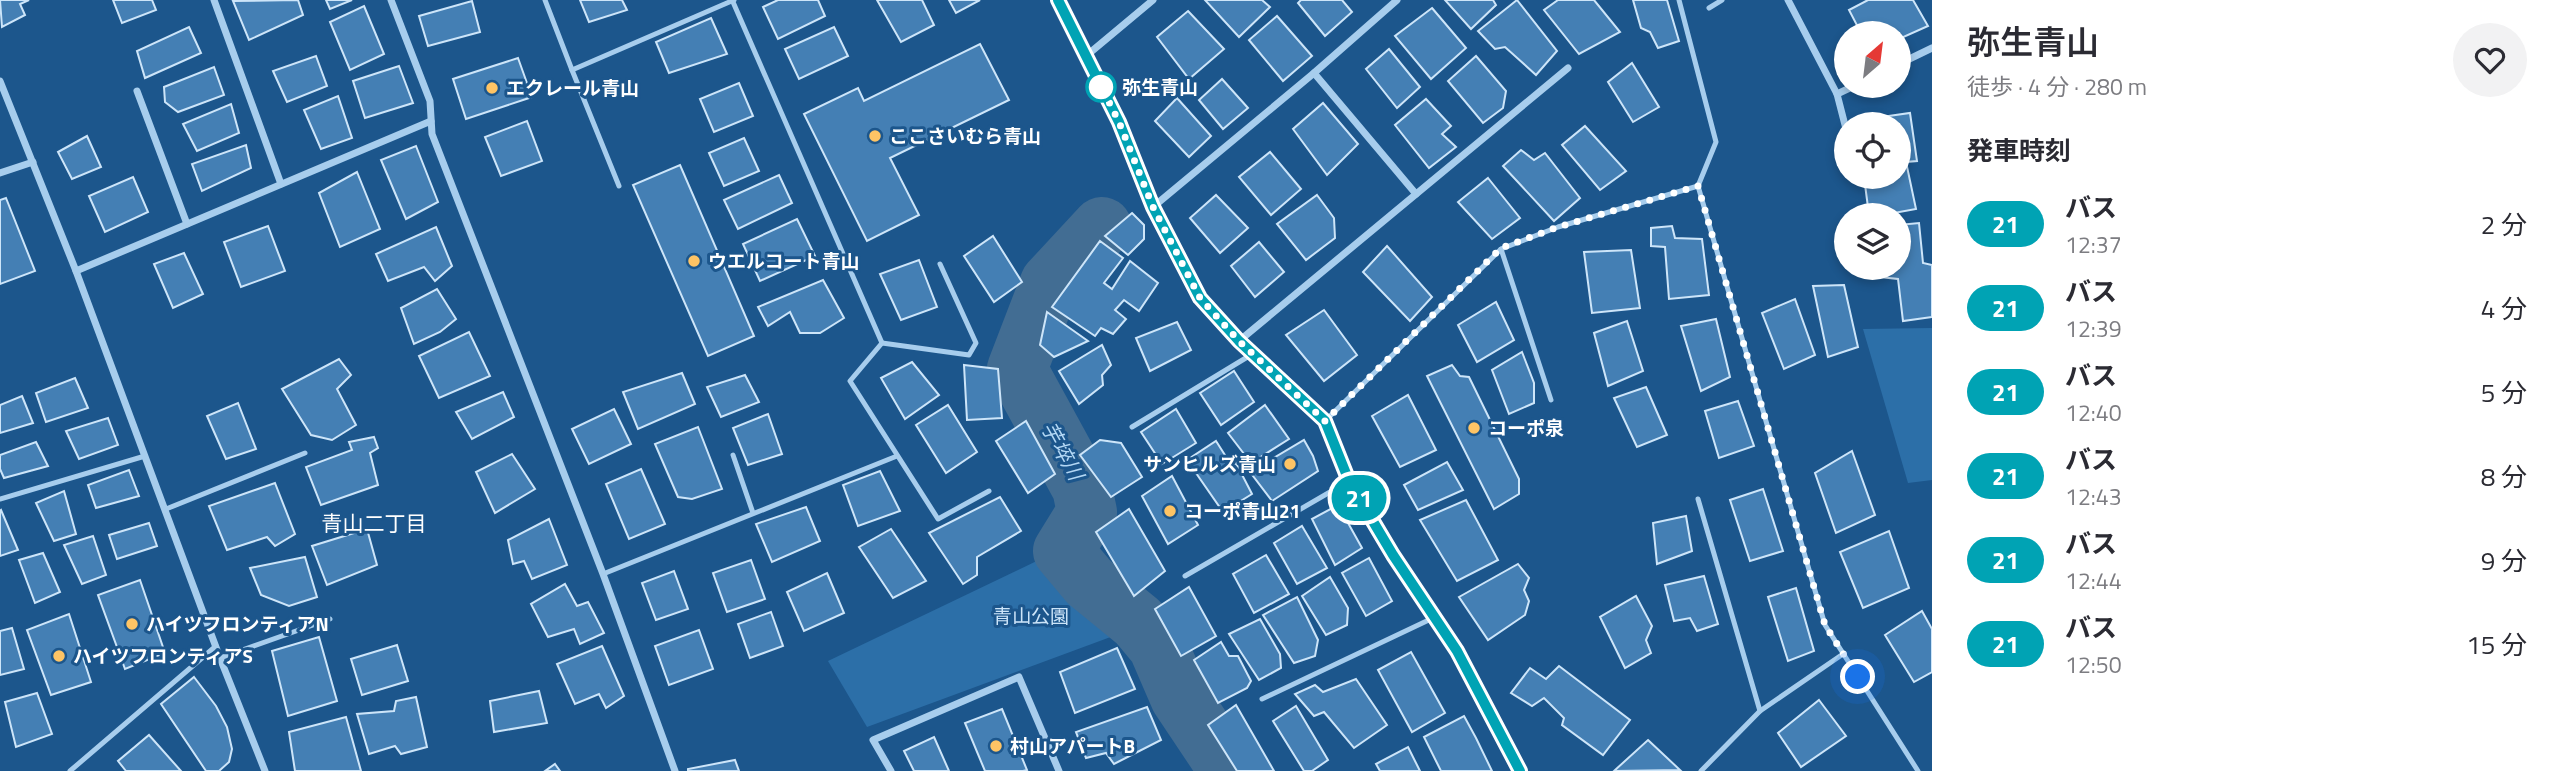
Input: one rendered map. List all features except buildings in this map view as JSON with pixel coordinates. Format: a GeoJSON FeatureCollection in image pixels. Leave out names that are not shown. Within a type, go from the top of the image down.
{"type":"FeatureCollection","features":[{"type":"Feature","properties":{"kind":"street"},"geometry":{"type":"LineString","coordinates":[[214,0],[281,184]]}},
{"type":"Feature","properties":{"kind":"street"},"geometry":{"type":"LineString","coordinates":[[391,0],[430,101],[432,134],[603,573],[675,771]]}},
{"type":"Feature","properties":{"kind":"street"},"geometry":{"type":"LineString","coordinates":[[1058,0],[1119,122],[1153,207],[1200,298],[1239,341],[1325,421],[1349,481],[1433,618],[1457,651],[1520,771]]}},
{"type":"Feature","properties":{"kind":"street"},"geometry":{"type":"LineString","coordinates":[[1086,56],[1153,0]]}},
{"type":"Feature","properties":{"kind":"street"},"geometry":{"type":"LineString","coordinates":[[1153,207],[1397,0]]}},
{"type":"Feature","properties":{"kind":"street"},"geometry":{"type":"LineString","coordinates":[[1788,0],[1834,88]]}},
{"type":"Feature","properties":{"kind":"street"},"geometry":{"type":"LineString","coordinates":[[1911,58],[1932,48]]}},
{"type":"Feature","properties":{"kind":"street"},"geometry":{"type":"LineString","coordinates":[[1239,341],[1568,68]]}},
{"type":"Feature","properties":{"kind":"street"},"geometry":{"type":"LineString","coordinates":[[1314,73],[1416,194]]}},
{"type":"Feature","properties":{"kind":"street"},"geometry":{"type":"LineString","coordinates":[[0,81],[76,271],[220,658],[265,771]]}},
{"type":"Feature","properties":{"kind":"street"},"geometry":{"type":"LineString","coordinates":[[136,91],[187,224]]}},
{"type":"Feature","properties":{"kind":"street"},"geometry":{"type":"LineString","coordinates":[[76,271],[431,121]]}},
{"type":"Feature","properties":{"kind":"street"},"geometry":{"type":"LineString","coordinates":[[0,173],[33,162]]}},
{"type":"Feature","properties":{"kind":"street"},"geometry":{"type":"LineString","coordinates":[[891,771],[873,740],[1019,677],[1059,771]]}},
{"type":"Feature","properties":{"kind":"lane"},"geometry":{"type":"LineString","coordinates":[[545,0],[619,186]]}},
{"type":"Feature","properties":{"kind":"lane"},"geometry":{"type":"LineString","coordinates":[[1679,0],[1716,142],[1698,186],[1825,625],[1918,771]]}},
{"type":"Feature","properties":{"kind":"lane"},"geometry":{"type":"LineString","coordinates":[[1709,8],[1722,0]]}},
{"type":"Feature","properties":{"kind":"lane"},"geometry":{"type":"LineString","coordinates":[[572,70],[734,1],[882,342]]}},
{"type":"Feature","properties":{"kind":"lane"},"geometry":{"type":"LineString","coordinates":[[1325,421],[1501,248],[1558,227],[1698,186]]}},
{"type":"Feature","properties":{"kind":"lane"},"geometry":{"type":"LineString","coordinates":[[1501,248],[1551,400]]}},
{"type":"Feature","properties":{"kind":"lane"},"geometry":{"type":"LineString","coordinates":[[882,342],[969,355],[976,343],[940,264]]}},
{"type":"Feature","properties":{"kind":"lane"},"geometry":{"type":"LineString","coordinates":[[882,342],[850,381],[938,519],[989,491]]}},
{"type":"Feature","properties":{"kind":"lane"},"geometry":{"type":"LineString","coordinates":[[1132,427],[1254,353]]}},
{"type":"Feature","properties":{"kind":"lane"},"geometry":{"type":"LineString","coordinates":[[166,509],[304,453]]}},
{"type":"Feature","properties":{"kind":"lane"},"geometry":{"type":"LineString","coordinates":[[733,454],[753,513]]}},
{"type":"Feature","properties":{"kind":"lane"},"geometry":{"type":"LineString","coordinates":[[0,499],[145,456]]}},
{"type":"Feature","properties":{"kind":"lane"},"geometry":{"type":"LineString","coordinates":[[603,573],[897,456]]}},
{"type":"Feature","properties":{"kind":"lane"},"geometry":{"type":"LineString","coordinates":[[1185,576],[1349,481]]}},
{"type":"Feature","properties":{"kind":"lane"},"geometry":{"type":"LineString","coordinates":[[1698,499],[1760,711]]}},
{"type":"Feature","properties":{"kind":"lane"},"geometry":{"type":"LineString","coordinates":[[1262,699],[1433,618]]}},
{"type":"Feature","properties":{"kind":"lane"},"geometry":{"type":"LineString","coordinates":[[220,658],[330,619]]}},
{"type":"Feature","properties":{"kind":"lane"},"geometry":{"type":"LineString","coordinates":[[70,771],[216,646]]}},
{"type":"Feature","properties":{"kind":"lane"},"geometry":{"type":"LineString","coordinates":[[1702,771],[1760,711],[1843,654]]}},
{"type":"Feature","properties":{"kind":"green space"},"geometry":{"type":"Polygon","coordinates":[[[1932,328],[1932,480],[1908,483],[1863,329],[1932,328]]]}},
{"type":"Feature","properties":{"kind":"green space","name":"青山公園"},"geometry":{"type":"Polygon","coordinates":[[[1045,557],[1116,635],[867,727],[828,661],[1045,557]]]}},
{"type":"Feature","properties":{"kind":"waterway","name":"芋埣川"},"geometry":{"type":"LineString","coordinates":[[1102,227],[1050,283],[1017,369],[1082,488],[1087,512],[1063,551],[1089,582],[1138,622],[1158,646],[1180,697],[1224,763],[1225,771]]}},
{"type":"Feature","properties":{"kind":"bus line","name":"21"},"geometry":{"type":"LineString","coordinates":[[1058,0],[1119,122],[1153,207],[1200,298],[1239,341],[1283,379],[1325,421],[1349,481],[1433,618],[1457,651],[1520,771]]}},
{"type":"Feature","properties":{"kind":"place","name":"弥生青山"},"geometry":{"type":"Point","coordinates":[1101,87]}},
{"type":"Feature","properties":{"kind":"place","name":"エクレール青山"},"geometry":{"type":"Point","coordinates":[492,88]}},
{"type":"Feature","properties":{"kind":"place","name":"ここさいむら青山"},"geometry":{"type":"Point","coordinates":[875,136]}},
{"type":"Feature","properties":{"kind":"place","name":"ウエルコート青山"},"geometry":{"type":"Point","coordinates":[694,261]}},
{"type":"Feature","properties":{"kind":"place","name":"コーポ泉"},"geometry":{"type":"Point","coordinates":[1474,428]}},
{"type":"Feature","properties":{"kind":"place","name":"サンヒルズ青山"},"geometry":{"type":"Point","coordinates":[1290,464]}},
{"type":"Feature","properties":{"kind":"place","name":"コーポ青山21"},"geometry":{"type":"Point","coordinates":[1170,511]}},
{"type":"Feature","properties":{"kind":"place","name":"ハイツフロンティアN"},"geometry":{"type":"Point","coordinates":[132,624]}},
{"type":"Feature","properties":{"kind":"place","name":"ハイツフロンティアS"},"geometry":{"type":"Point","coordinates":[59,656]}},
{"type":"Feature","properties":{"kind":"place","name":"村山アパートB"},"geometry":{"type":"Point","coordinates":[996,746]}},
{"type":"Feature","properties":{"kind":"district","name":"青山二丁目"},"geometry":{"type":"Point","coordinates":[374,524]}},
{"type":"Feature","properties":{"kind":"route"},"geometry":{"type":"LineString","coordinates":[[1101,87],[1097,78],[1119,122],[1153,207],[1200,298],[1239,341],[1283,379],[1325,421],[1501,248],[1558,227],[1698,186],[1825,625],[1858,677]]}}]}
